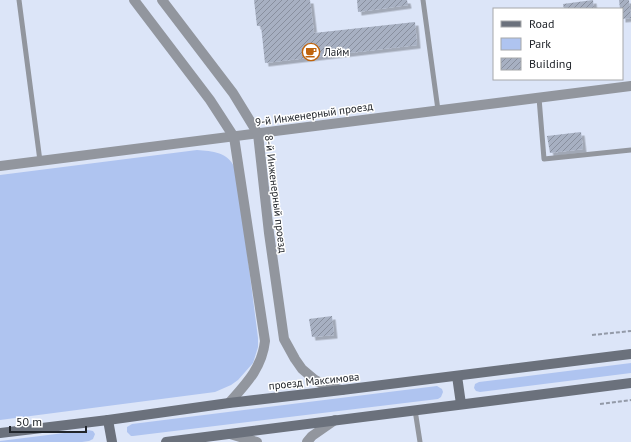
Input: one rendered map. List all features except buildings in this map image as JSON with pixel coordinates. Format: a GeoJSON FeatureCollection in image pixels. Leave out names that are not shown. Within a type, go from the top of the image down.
{"type":"FeatureCollection","features":[{"type":"Feature","properties":{"kind":"main road","name":"проезд Максимова"},"geometry":{"type":"LineString","coordinates":[[0,433],[229,403],[631,354]]}},
{"type":"Feature","properties":{"kind":"main road"},"geometry":{"type":"LineString","coordinates":[[457,376],[461,404]]}},
{"type":"Feature","properties":{"kind":"main road"},"geometry":{"type":"LineString","coordinates":[[166,442],[631,382]]}},
{"type":"Feature","properties":{"kind":"main road"},"geometry":{"type":"LineString","coordinates":[[108,420],[112,442]]}},
{"type":"Feature","properties":{"kind":"street"},"geometry":{"type":"LineString","coordinates":[[134,0],[210,100],[234,137],[266,341],[264,352],[258,367],[248,382],[229,403]]}},
{"type":"Feature","properties":{"kind":"street","name":"8-й Инженерный проезд"},"geometry":{"type":"LineString","coordinates":[[164,1],[232,92],[258,134],[268,233],[284,339],[295,359],[316,380],[326,386],[342,390]]}},
{"type":"Feature","properties":{"kind":"street","name":"9-й Инженерный проезд"},"geometry":{"type":"LineString","coordinates":[[0,166],[631,86]]}},
{"type":"Feature","properties":{"kind":"street"},"geometry":{"type":"LineString","coordinates":[[306,442],[335,420]]}},
{"type":"Feature","properties":{"kind":"street"},"geometry":{"type":"LineString","coordinates":[[228,434],[257,442]]}},
{"type":"Feature","properties":{"kind":"lane"},"geometry":{"type":"LineString","coordinates":[[19,0],[40,161]]}},
{"type":"Feature","properties":{"kind":"lane"},"geometry":{"type":"LineString","coordinates":[[423,0],[438,110]]}},
{"type":"Feature","properties":{"kind":"lane"},"geometry":{"type":"LineString","coordinates":[[538,98],[544,159],[631,150]]}},
{"type":"Feature","properties":{"kind":"lane"},"geometry":{"type":"LineString","coordinates":[[416,410],[420,442]]}},
{"type":"Feature","properties":{"kind":"path"},"geometry":{"type":"LineString","coordinates":[[592,335],[631,330]]}},
{"type":"Feature","properties":{"kind":"path"},"geometry":{"type":"LineString","coordinates":[[600,404],[631,400]]}},
{"type":"Feature","properties":{"kind":"green space"},"geometry":{"type":"Polygon","coordinates":[[[197,150],[214,152],[224,156],[229,159],[235,169],[238,182],[258,338],[258,347],[253,363],[238,380],[215,392],[0,420],[0,175],[197,150]]]}},
{"type":"Feature","properties":{"kind":"green space"},"geometry":{"type":"Polygon","coordinates":[[[631,363],[631,373],[480,392],[476,391],[474,388],[475,384],[479,382],[631,363]]]}},
{"type":"Feature","properties":{"kind":"green space"},"geometry":{"type":"Polygon","coordinates":[[[437,386],[442,389],[443,392],[441,397],[438,399],[133,436],[127,432],[127,427],[132,424],[437,386]]]}},
{"type":"Feature","properties":{"kind":"green space"},"geometry":{"type":"Polygon","coordinates":[[[88,430],[93,431],[95,434],[93,439],[82,442],[0,442],[0,441],[88,430]]]}},
{"type":"Feature","properties":{"kind":"place","name":"Лайм"},"geometry":{"type":"Point","coordinates":[311,52]}}]}
